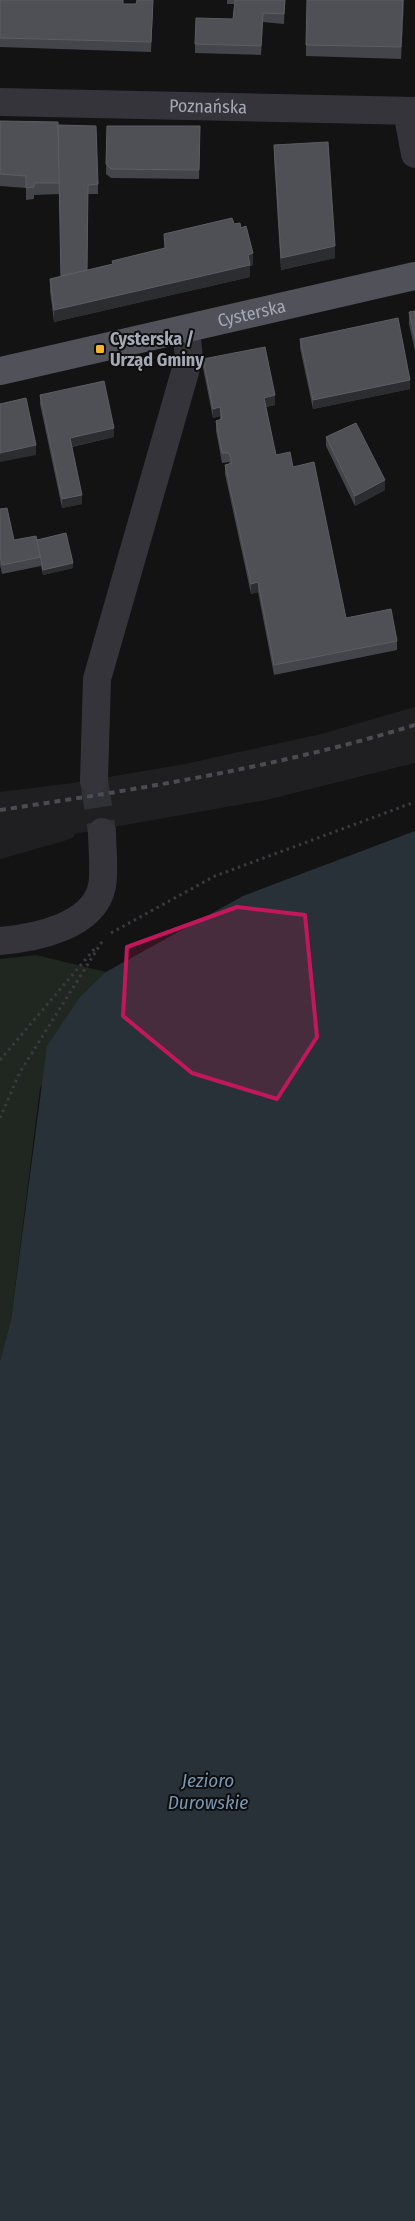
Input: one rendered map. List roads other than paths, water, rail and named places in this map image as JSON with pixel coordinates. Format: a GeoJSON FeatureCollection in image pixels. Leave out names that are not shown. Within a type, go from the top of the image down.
{"type":"FeatureCollection","features":[{"type":"Feature","properties":{"kind":"main road","name":"Cysterska"},"geometry":{"type":"LineString","coordinates":[[0,371],[186,330],[415,276]]}},
{"type":"Feature","properties":{"kind":"street","name":"Poznańska"},"geometry":{"type":"LineString","coordinates":[[0,102],[411,111]]}},
{"type":"Feature","properties":{"kind":"street"},"geometry":{"type":"LineString","coordinates":[[411,111],[415,154]]}},
{"type":"Feature","properties":{"kind":"street"},"geometry":{"type":"LineString","coordinates":[[94,780],[97,679],[189,358],[186,330]]}},
{"type":"Feature","properties":{"kind":"street"},"geometry":{"type":"LineString","coordinates":[[0,941],[62,929],[91,907],[102,888],[102,832]]}},
{"type":"Feature","properties":{"kind":"water","name":"Jezioro Durowskie"},"geometry":{"type":"Polygon","coordinates":[[[415,831],[415,2221],[0,2221],[0,1361],[11,1320],[47,1046],[80,997],[106,972],[243,896],[415,831]]]}},
{"type":"Feature","properties":{"kind":"tunnel"},"geometry":{"type":"LineString","coordinates":[[94,780],[102,832]]}},
{"type":"Feature","properties":{"kind":"railway"},"geometry":{"type":"LineString","coordinates":[[0,810],[105,794],[261,765],[364,740],[415,725]]}},
{"type":"Feature","properties":{"kind":"place","name":"Cysterska / Urząd Gminy"},"geometry":{"type":"Point","coordinates":[100,349]}}]}
